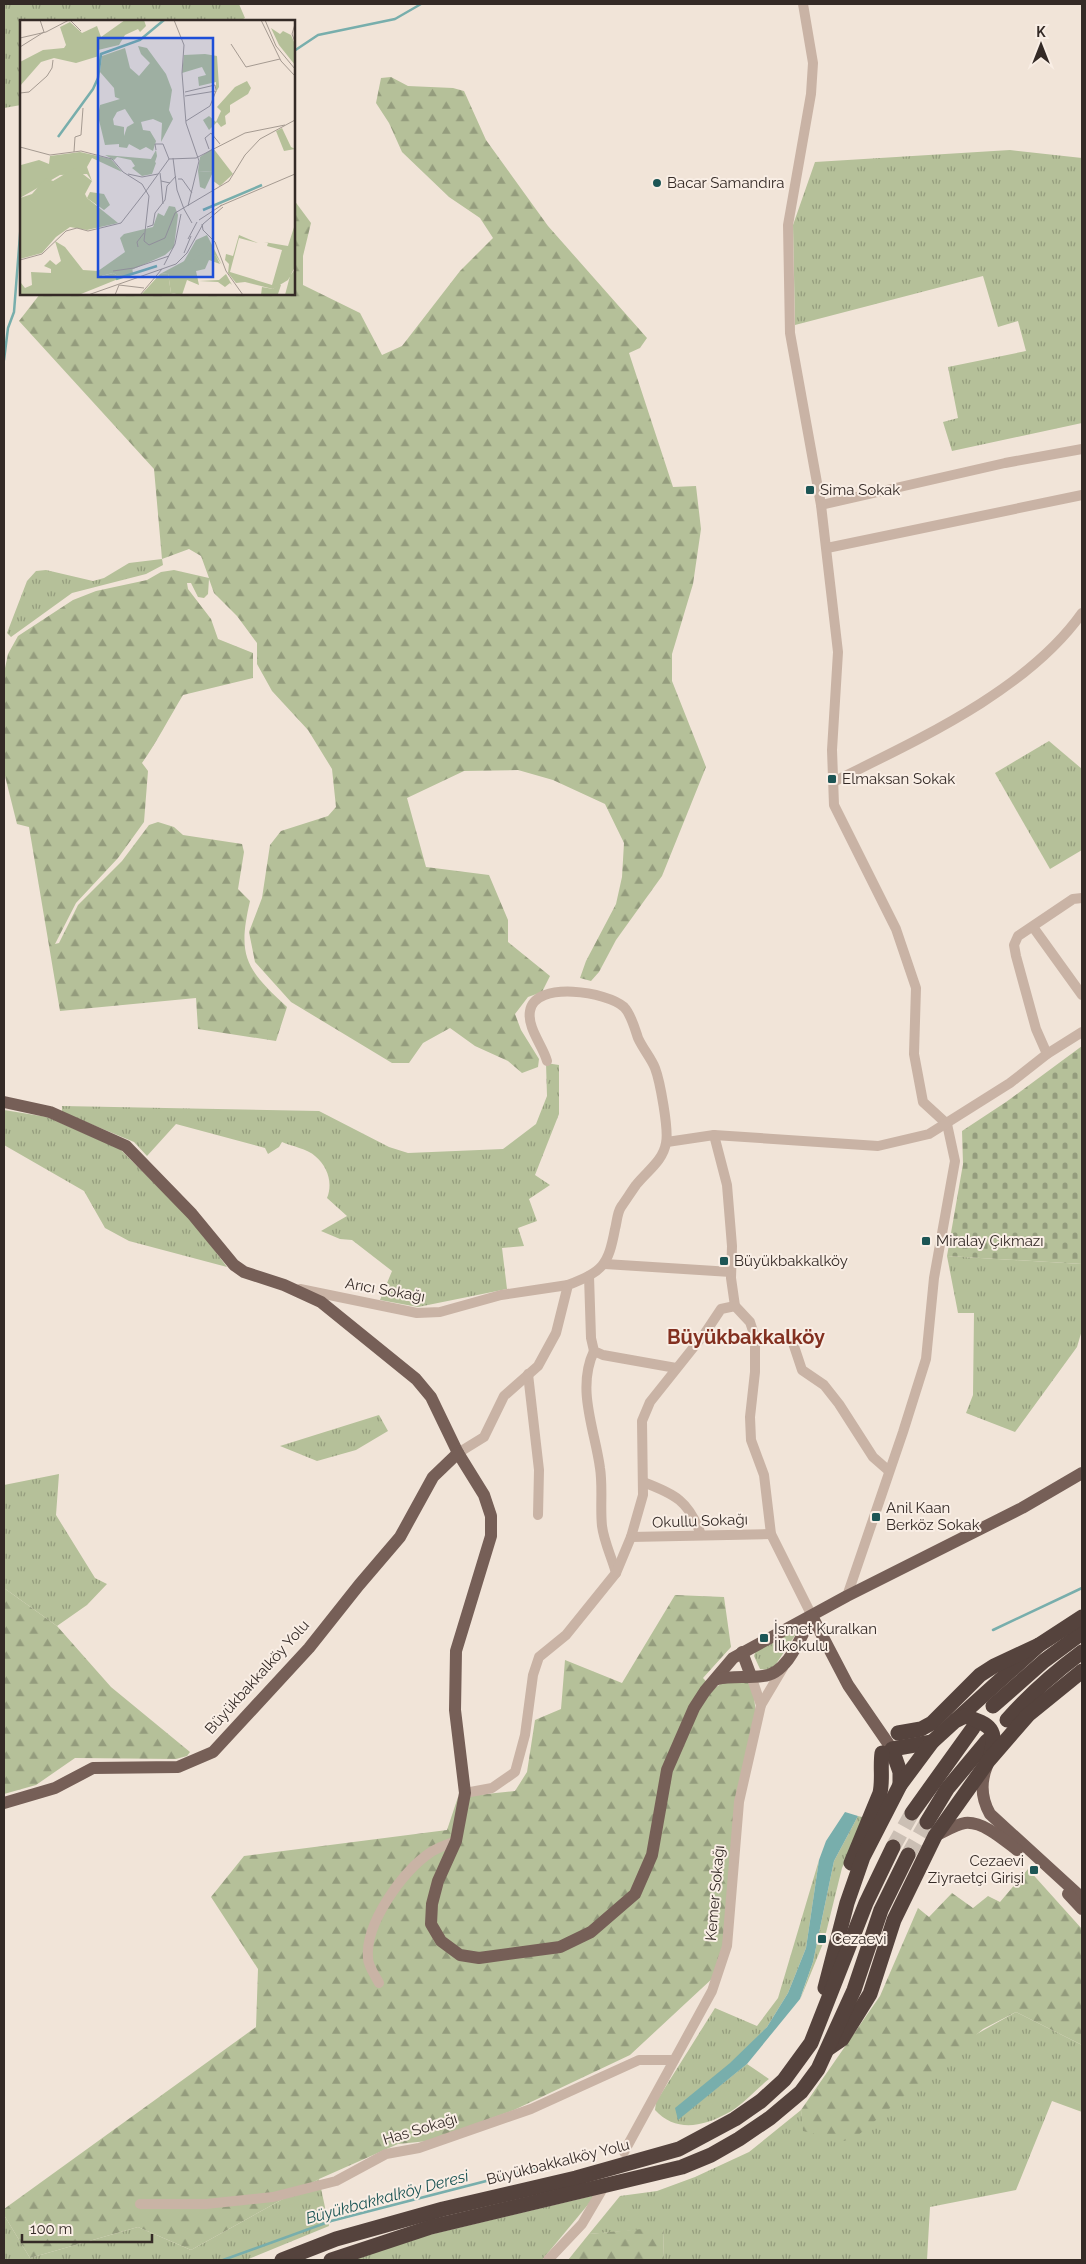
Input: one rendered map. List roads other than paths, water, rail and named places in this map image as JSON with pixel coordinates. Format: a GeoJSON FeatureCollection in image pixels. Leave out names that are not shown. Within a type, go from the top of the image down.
{"type":"FeatureCollection","features":[{"type":"Feature","properties":{"kind":"highway"},"geometry":{"type":"LineString","coordinates":[[811,2043],[847,1903],[863,1857],[886,1815],[900,1784],[932,1742],[1040,1645],[1082,1616]]}},
{"type":"Feature","properties":{"kind":"highway"},"geometry":{"type":"LineString","coordinates":[[993,1706],[1044,1661],[1082,1633]]}},
{"type":"Feature","properties":{"kind":"highway"},"geometry":{"type":"LineString","coordinates":[[898,1733],[932,1724],[980,1675],[994,1666],[1040,1645]]}},
{"type":"Feature","properties":{"kind":"highway"},"geometry":{"type":"LineString","coordinates":[[1007,1720],[1026,1699],[1060,1668],[1082,1652]]}},
{"type":"Feature","properties":{"kind":"highway"},"geometry":{"type":"LineString","coordinates":[[826,2050],[842,2039],[870,1994],[894,1920],[936,1836],[989,1760],[1028,1715],[1082,1671]]}},
{"type":"Feature","properties":{"kind":"highway"},"geometry":{"type":"LineString","coordinates":[[955,1721],[965,1716],[991,1729],[995,1740],[989,1760]]}},
{"type":"Feature","properties":{"kind":"highway"},"geometry":{"type":"LineString","coordinates":[[912,1813],[973,1728]]}},
{"type":"Feature","properties":{"kind":"highway"},"geometry":{"type":"LineString","coordinates":[[927,1822],[947,1789],[987,1741]]}},
{"type":"Feature","properties":{"kind":"highway"},"geometry":{"type":"LineString","coordinates":[[887,1751],[932,1742]]}},
{"type":"Feature","properties":{"kind":"highway"},"geometry":{"type":"LineString","coordinates":[[887,1751],[900,1772],[900,1784]]}},
{"type":"Feature","properties":{"kind":"highway"},"geometry":{"type":"LineString","coordinates":[[847,1903],[845,1889],[847,1872],[882,1784],[880,1764],[887,1751]]}},
{"type":"Feature","properties":{"kind":"highway"},"geometry":{"type":"LineString","coordinates":[[886,1815],[886,1828],[891,1840],[902,1848],[916,1850],[936,1836]]}},
{"type":"Feature","properties":{"kind":"highway"},"geometry":{"type":"LineString","coordinates":[[811,2043],[866,1903],[893,1847]]}},
{"type":"Feature","properties":{"kind":"highway"},"geometry":{"type":"LineString","coordinates":[[331,2260],[431,2227],[682,2167],[711,2155],[762,2123],[801,2092],[818,2069],[854,1990],[882,1910],[908,1855]]}},
{"type":"Feature","properties":{"kind":"highway","name":"Büyükbakkalköy Yolu"},"geometry":{"type":"LineString","coordinates":[[282,2260],[336,2240],[425,2214],[576,2178],[679,2149],[735,2119],[761,2101],[784,2080],[811,2043]]}},
{"type":"Feature","properties":{"kind":"main road"},"geometry":{"type":"LineString","coordinates":[[4,1102],[50,1112],[126,1146],[192,1214],[234,1265],[244,1272],[284,1285],[322,1302],[416,1379],[431,1397],[458,1453],[484,1495],[491,1516],[491,1536],[456,1651],[455,1710],[465,1793],[456,1840],[438,1881],[432,1904],[431,1924],[441,1941],[460,1955],[479,1958],[560,1947],[592,1932],[635,1894],[652,1855],[667,1770],[694,1708],[705,1691],[733,1658],[847,1596],[1022,1508],[1082,1473]]}},
{"type":"Feature","properties":{"kind":"main road","name":"Büyükbakkalköy Yolu"},"geometry":{"type":"LineString","coordinates":[[4,1803],[55,1788],[93,1768],[178,1767],[213,1752],[309,1648],[400,1537],[433,1477],[458,1453]]}},
{"type":"Feature","properties":{"kind":"main road"},"geometry":{"type":"LineString","coordinates":[[812,1616],[848,1685],[887,1751]]}},
{"type":"Feature","properties":{"kind":"main road","name":"Kemer Sokağı"},"geometry":{"type":"LineString","coordinates":[[783,1668],[812,1616]]}},
{"type":"Feature","properties":{"kind":"main road"},"geometry":{"type":"LineString","coordinates":[[742,1652],[751,1676]]}},
{"type":"Feature","properties":{"kind":"main road"},"geometry":{"type":"LineString","coordinates":[[717,1679],[773,1674],[783,1668]]}},
{"type":"Feature","properties":{"kind":"main road"},"geometry":{"type":"LineString","coordinates":[[989,1760],[982,1790],[985,1805],[990,1814],[1082,1898]]}},
{"type":"Feature","properties":{"kind":"main road"},"geometry":{"type":"LineString","coordinates":[[936,1836],[964,1823],[979,1825],[1001,1838],[1042,1869],[1082,1909]]}},
{"type":"Feature","properties":{"kind":"street"},"geometry":{"type":"LineString","coordinates":[[803,4],[813,63],[811,94],[788,225],[790,334],[821,505],[838,652],[832,750],[834,805],[896,929],[916,988],[914,1054],[923,1102],[947,1124],[955,1161],[934,1278],[926,1359],[847,1596]]}},
{"type":"Feature","properties":{"kind":"street"},"geometry":{"type":"LineString","coordinates":[[821,505],[1006,463],[1082,448]]}},
{"type":"Feature","properties":{"kind":"street"},"geometry":{"type":"LineString","coordinates":[[827,548],[1082,495]]}},
{"type":"Feature","properties":{"kind":"street"},"geometry":{"type":"LineString","coordinates":[[833,782],[945,724],[992,695],[1052,648],[1082,613]]}},
{"type":"Feature","properties":{"kind":"street"},"geometry":{"type":"LineString","coordinates":[[1047,1054],[1036,1029],[1014,949],[1018,936],[1074,899],[1082,898]]}},
{"type":"Feature","properties":{"kind":"street"},"geometry":{"type":"LineString","coordinates":[[1032,927],[1082,995]]}},
{"type":"Feature","properties":{"kind":"street"},"geometry":{"type":"LineString","coordinates":[[547,1061],[530,1022],[530,1010],[536,1000],[555,993],[574,991],[605,996],[626,1009],[641,1045],[656,1069],[667,1125],[667,1142],[661,1158],[637,1184],[619,1210],[612,1246],[605,1264],[731,1272]]}},
{"type":"Feature","properties":{"kind":"street"},"geometry":{"type":"LineString","coordinates":[[667,1142],[714,1135],[878,1146],[928,1134],[947,1124],[1010,1083],[1047,1054],[1082,1032]]}},
{"type":"Feature","properties":{"kind":"street"},"geometry":{"type":"LineString","coordinates":[[714,1135],[727,1185],[732,1246],[731,1272],[735,1306],[750,1322],[755,1336],[755,1372],[750,1417],[751,1440],[764,1475],[771,1534],[812,1616]]}},
{"type":"Feature","properties":{"kind":"street","name":"Arıcı Sokağı"},"geometry":{"type":"LineString","coordinates":[[284,1285],[417,1313],[440,1312],[501,1294],[568,1285],[589,1276],[605,1264]]}},
{"type":"Feature","properties":{"kind":"street"},"geometry":{"type":"LineString","coordinates":[[589,1276],[591,1338],[594,1351],[589,1361],[587,1384],[588,1415],[600,1469],[603,1531],[616,1574]]}},
{"type":"Feature","properties":{"kind":"street"},"geometry":{"type":"LineString","coordinates":[[458,1453],[484,1437],[504,1396],[538,1366],[556,1333],[568,1285]]}},
{"type":"Feature","properties":{"kind":"street"},"geometry":{"type":"LineString","coordinates":[[465,1793],[492,1788],[515,1772],[525,1735],[534,1675],[539,1656],[566,1635],[616,1574],[630,1537],[643,1495],[642,1421],[650,1402],[705,1333],[721,1309],[735,1306]]}},
{"type":"Feature","properties":{"kind":"street"},"geometry":{"type":"LineString","coordinates":[[755,1336],[791,1337],[802,1370],[824,1385],[839,1404],[873,1457],[889,1471]]}},
{"type":"Feature","properties":{"kind":"street"},"geometry":{"type":"LineString","coordinates":[[594,1351],[603,1355],[676,1368]]}},
{"type":"Feature","properties":{"kind":"street"},"geometry":{"type":"LineString","coordinates":[[528,1374],[539,1470],[538,1515]]}},
{"type":"Feature","properties":{"kind":"street"},"geometry":{"type":"LineString","coordinates":[[643,1482],[670,1493],[686,1505],[695,1518],[701,1535]]}},
{"type":"Feature","properties":{"kind":"street","name":"Okullu Sokağı"},"geometry":{"type":"LineString","coordinates":[[630,1537],[664,1538],[701,1535],[771,1534]]}},
{"type":"Feature","properties":{"kind":"street","name":"Kemer Sokağı"},"geometry":{"type":"LineString","coordinates":[[624,2152],[712,1991],[727,1946],[739,1802],[761,1706],[783,1668]]}},
{"type":"Feature","properties":{"kind":"street"},"geometry":{"type":"LineString","coordinates":[[751,1676],[761,1706]]}},
{"type":"Feature","properties":{"kind":"street"},"geometry":{"type":"LineString","coordinates":[[379,1982],[368,1961],[368,1948],[371,1932],[381,1910],[410,1871],[431,1852],[456,1840]]}},
{"type":"Feature","properties":{"kind":"street","name":"Has Sokağı"},"geometry":{"type":"LineString","coordinates":[[140,2204],[206,2204],[273,2197],[336,2181],[386,2154],[420,2148],[531,2109],[639,2060],[674,2060]]}},
{"type":"Feature","properties":{"kind":"street"},"geometry":{"type":"LineString","coordinates":[[548,2260],[582,2224],[602,2190]]}},
{"type":"Feature","properties":{"kind":"water"},"geometry":{"type":"Polygon","coordinates":[[[845,1812],[858,1816],[834,1861],[813,1962],[800,1999],[747,2064],[678,2120],[675,2108],[730,2063],[767,2027],[788,1993],[806,1948],[819,1860],[826,1841],[845,1812]]]}},
{"type":"Feature","properties":{"kind":"waterway"},"geometry":{"type":"LineString","coordinates":[[295,50],[318,35],[395,19],[421,4]]}},
{"type":"Feature","properties":{"kind":"waterway"},"geometry":{"type":"LineString","coordinates":[[4,360],[8,328],[14,312],[20,235]]}},
{"type":"Feature","properties":{"kind":"waterway","name":"Büyükbakkalköy Deresi"},"geometry":{"type":"LineString","coordinates":[[993,1630],[1082,1588]]}},
{"type":"Feature","properties":{"kind":"waterway","name":"Büyükbakkalköy Deresi"},"geometry":{"type":"LineString","coordinates":[[223,2260],[331,2221],[560,2162]]}},
{"type":"Feature","properties":{"kind":"tunnel"},"geometry":{"type":"LineString","coordinates":[[893,1847],[912,1813]]}},
{"type":"Feature","properties":{"kind":"tunnel"},"geometry":{"type":"LineString","coordinates":[[908,1855],[927,1822]]}},
{"type":"Feature","properties":{"kind":"place","name":"Bacar Samandıra"},"geometry":{"type":"Point","coordinates":[657,183]}},
{"type":"Feature","properties":{"kind":"place","name":"Sima Sokak"},"geometry":{"type":"Point","coordinates":[810,490]}},
{"type":"Feature","properties":{"kind":"place","name":"Elmaksan Sokak"},"geometry":{"type":"Point","coordinates":[832,779]}},
{"type":"Feature","properties":{"kind":"place","name":"Miralay Çıkmazı"},"geometry":{"type":"Point","coordinates":[926,1241]}},
{"type":"Feature","properties":{"kind":"place","name":"Büyükbakkalköy"},"geometry":{"type":"Point","coordinates":[724,1261]}},
{"type":"Feature","properties":{"kind":"place","name":"Anil Kaan Berköz Sokak"},"geometry":{"type":"Point","coordinates":[876,1517]}},
{"type":"Feature","properties":{"kind":"place","name":"İsmet Kuralkan İlkokulu"},"geometry":{"type":"Point","coordinates":[764,1638]}},
{"type":"Feature","properties":{"kind":"place","name":"Cezaevi Ziyraetçi Girişi"},"geometry":{"type":"Point","coordinates":[1034,1870]}},
{"type":"Feature","properties":{"kind":"place","name":"Cezaevi"},"geometry":{"type":"Point","coordinates":[822,1939]}},
{"type":"Feature","properties":{"kind":"district","name":"Büyükbakkalköy"},"geometry":{"type":"Point","coordinates":[746,1337]}}]}
